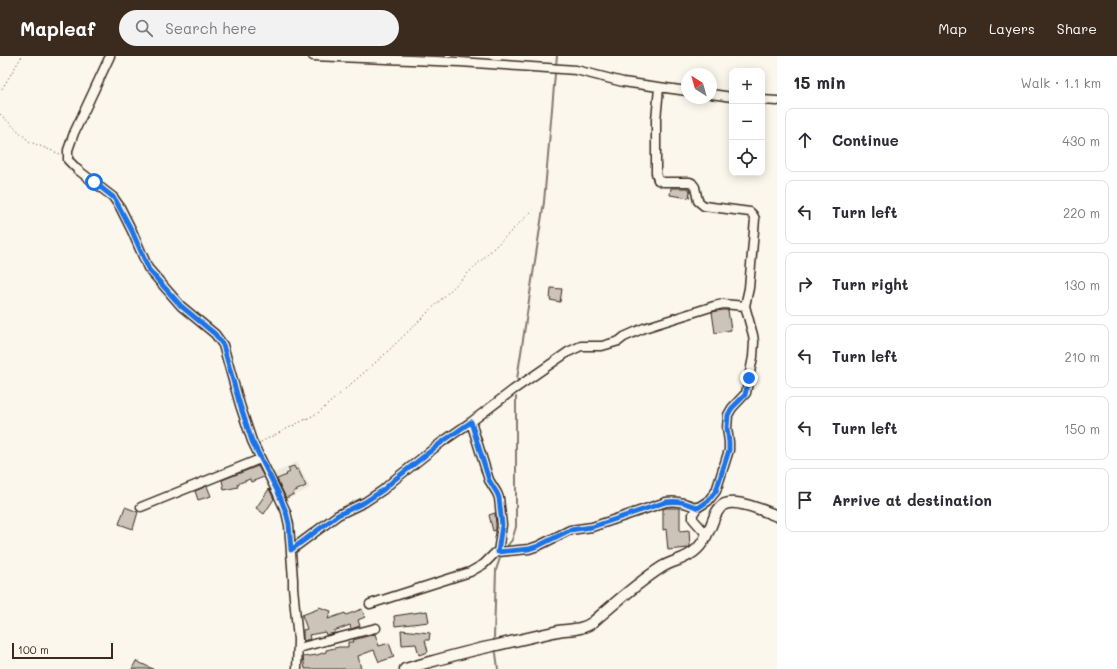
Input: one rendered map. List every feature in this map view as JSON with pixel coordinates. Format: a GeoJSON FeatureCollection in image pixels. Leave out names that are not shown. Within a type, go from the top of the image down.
{"type":"FeatureCollection","features":[{"type":"Feature","properties":{"kind":"street"},"geometry":{"type":"LineString","coordinates":[[110,56],[69,144],[68,157],[70,163],[113,197],[132,231],[149,270],[181,306],[215,334],[226,351],[240,405],[252,441],[278,492],[289,524],[293,587],[297,618],[297,669]]}},
{"type":"Feature","properties":{"kind":"street"},"geometry":{"type":"LineString","coordinates":[[313,56],[491,60],[576,70],[623,82],[681,90]]}},
{"type":"Feature","properties":{"kind":"street"},"geometry":{"type":"LineString","coordinates":[[659,88],[656,120],[656,173],[658,180],[663,182],[690,182],[695,187],[698,201],[704,206],[750,212],[755,219],[749,288],[745,306],[754,335],[753,357],[746,393],[732,408],[728,415],[727,428],[729,450],[716,491],[708,501],[698,508],[693,514],[694,518],[707,535]]}},
{"type":"Feature","properties":{"kind":"street"},"geometry":{"type":"LineString","coordinates":[[717,95],[729,97]]}},
{"type":"Feature","properties":{"kind":"street"},"geometry":{"type":"LineString","coordinates":[[765,100],[777,101]]}},
{"type":"Feature","properties":{"kind":"street"},"geometry":{"type":"LineString","coordinates":[[291,550],[338,515],[365,502],[383,490],[442,442],[513,390],[575,348],[588,345],[602,346],[644,328],[714,306],[723,304],[745,306]]}},
{"type":"Feature","properties":{"kind":"street"},"geometry":{"type":"LineString","coordinates":[[471,422],[489,480],[499,498],[502,525],[498,552]]}},
{"type":"Feature","properties":{"kind":"street"},"geometry":{"type":"LineString","coordinates":[[141,507],[260,459]]}},
{"type":"Feature","properties":{"kind":"street"},"geometry":{"type":"LineString","coordinates":[[370,604],[470,572],[484,564],[498,552],[529,549],[570,530],[592,527],[666,502],[679,501],[698,508]]}},
{"type":"Feature","properties":{"kind":"street"},"geometry":{"type":"LineString","coordinates":[[405,669],[491,646],[560,631],[583,628],[660,568],[666,564],[690,555],[702,543],[720,507],[723,504],[738,503],[762,509],[777,516]]}},
{"type":"Feature","properties":{"kind":"street"},"geometry":{"type":"LineString","coordinates":[[298,648],[376,628]]}},
{"type":"Feature","properties":{"kind":"path"},"geometry":{"type":"LineString","coordinates":[[0,92],[22,56]]}},
{"type":"Feature","properties":{"kind":"path"},"geometry":{"type":"LineString","coordinates":[[0,114],[30,142],[68,157]]}},
{"type":"Feature","properties":{"kind":"path"},"geometry":{"type":"LineString","coordinates":[[256,451],[261,442],[318,413],[384,356],[536,207]]}},
{"type":"Feature","properties":{"kind":"shaded area"},"geometry":{"type":"Polygon","coordinates":[[[297,462],[310,488],[284,501],[271,475],[297,462]]]}},
{"type":"Feature","properties":{"kind":"building"},"geometry":{"type":"Polygon","coordinates":[[[671,188],[688,188],[690,191],[689,198],[670,195],[671,188]]]}},
{"type":"Feature","properties":{"kind":"building"},"geometry":{"type":"Polygon","coordinates":[[[551,288],[562,289],[560,302],[550,300],[551,288]]]}},
{"type":"Feature","properties":{"kind":"building"},"geometry":{"type":"Polygon","coordinates":[[[728,310],[731,330],[715,333],[712,312],[728,310]]]}},
{"type":"Feature","properties":{"kind":"building"},"geometry":{"type":"Polygon","coordinates":[[[258,466],[264,477],[251,482],[250,479],[237,484],[238,487],[224,490],[222,480],[258,466]]]}},
{"type":"Feature","properties":{"kind":"building"},"geometry":{"type":"Polygon","coordinates":[[[294,466],[296,470],[298,469],[306,486],[293,492],[294,494],[286,498],[277,479],[287,475],[286,474],[290,472],[288,468],[294,466]]]}},
{"type":"Feature","properties":{"kind":"building"},"geometry":{"type":"Polygon","coordinates":[[[207,486],[211,496],[198,500],[195,491],[207,486]]]}},
{"type":"Feature","properties":{"kind":"building"},"geometry":{"type":"Polygon","coordinates":[[[269,489],[274,499],[264,514],[256,508],[269,489]]]}},
{"type":"Feature","properties":{"kind":"building"},"geometry":{"type":"Polygon","coordinates":[[[125,507],[138,512],[133,529],[119,524],[125,507]]]}},
{"type":"Feature","properties":{"kind":"building"},"geometry":{"type":"Polygon","coordinates":[[[680,508],[680,531],[689,530],[690,546],[688,548],[668,550],[666,529],[663,530],[663,509],[680,508]]]}},
{"type":"Feature","properties":{"kind":"building"},"geometry":{"type":"Polygon","coordinates":[[[495,513],[496,530],[493,531],[489,515],[495,513]]]}},
{"type":"Feature","properties":{"kind":"building"},"geometry":{"type":"Polygon","coordinates":[[[319,607],[331,611],[328,619],[345,613],[346,615],[362,609],[365,617],[358,620],[360,626],[351,629],[350,625],[334,631],[335,633],[326,635],[325,632],[309,635],[310,639],[303,641],[303,630],[307,629],[302,615],[318,609],[319,607]]]}},
{"type":"Feature","properties":{"kind":"building"},"geometry":{"type":"Polygon","coordinates":[[[427,611],[429,622],[395,626],[394,616],[427,611]]]}},
{"type":"Feature","properties":{"kind":"building"},"geometry":{"type":"Polygon","coordinates":[[[401,630],[430,633],[429,640],[425,640],[428,652],[419,655],[416,644],[402,645],[401,630]]]}},
{"type":"Feature","properties":{"kind":"building"},"geometry":{"type":"Polygon","coordinates":[[[375,634],[379,646],[389,643],[394,657],[379,662],[374,650],[358,656],[361,669],[305,669],[303,657],[317,655],[326,652],[326,650],[339,647],[348,647],[348,642],[354,642],[353,640],[375,634]]]}},
{"type":"Feature","properties":{"kind":"building"},"geometry":{"type":"Polygon","coordinates":[[[136,661],[153,669],[132,669],[136,661]]]}},
{"type":"Feature","properties":{"kind":"waterway"},"geometry":{"type":"LineString","coordinates":[[556,65],[557,56]]}},
{"type":"Feature","properties":{"kind":"waterway"},"geometry":{"type":"LineString","coordinates":[[517,379],[544,202],[555,74]]}},
{"type":"Feature","properties":{"kind":"waterway"},"geometry":{"type":"LineString","coordinates":[[508,545],[512,540],[516,527],[516,397]]}},
{"type":"Feature","properties":{"kind":"waterway"},"geometry":{"type":"LineString","coordinates":[[494,638],[496,570],[500,558]]}},
{"type":"Feature","properties":{"kind":"waterway"},"geometry":{"type":"LineString","coordinates":[[496,653],[498,669]]}},
{"type":"Feature","properties":{"kind":"route"},"geometry":{"type":"LineString","coordinates":[[94,182],[113,197],[120,207],[149,270],[181,306],[215,334],[223,345],[252,441],[278,492],[286,512],[289,524],[291,550],[333,518],[365,502],[383,490],[442,442],[471,422],[489,480],[499,498],[502,525],[498,552],[529,549],[570,530],[592,527],[666,502],[679,501],[698,508],[708,501],[716,491],[729,450],[727,428],[728,415],[732,408],[745,395],[749,378]]}}]}
